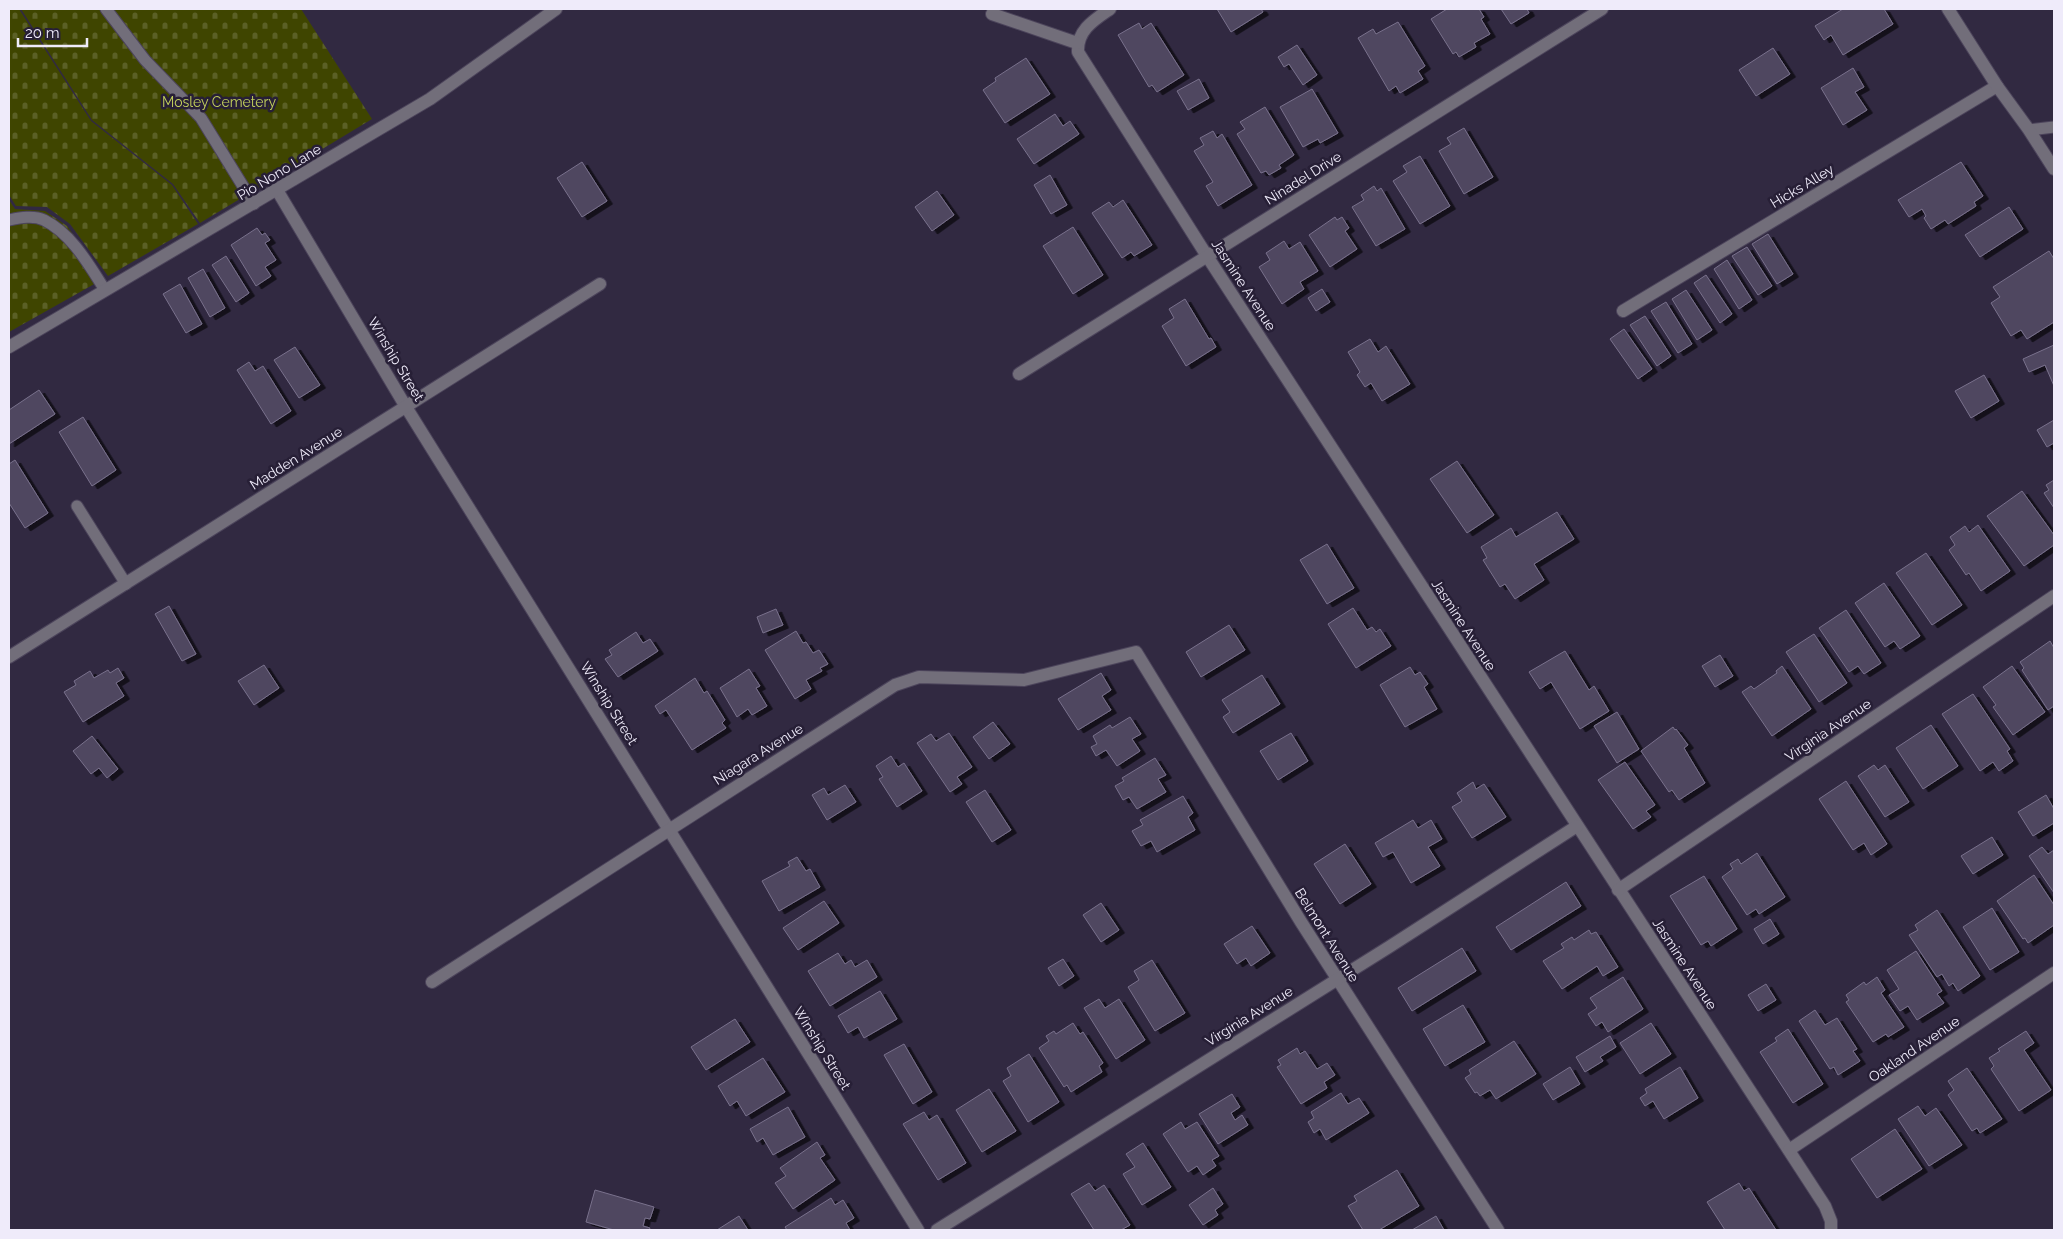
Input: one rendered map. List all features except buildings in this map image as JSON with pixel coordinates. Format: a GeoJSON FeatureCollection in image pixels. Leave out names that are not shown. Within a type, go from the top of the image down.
{"type":"FeatureCollection","features":[{"type":"Feature","properties":{"kind":"street","name":"Pio Nono Lane"},"geometry":{"type":"LineString","coordinates":[[9,348],[430,99],[556,9]]}},
{"type":"Feature","properties":{"kind":"street"},"geometry":{"type":"LineString","coordinates":[[992,14],[1077,43],[1088,23],[1110,9]]}},
{"type":"Feature","properties":{"kind":"street","name":"Ninadel Drive"},"geometry":{"type":"LineString","coordinates":[[1019,374],[1602,9]]}},
{"type":"Feature","properties":{"kind":"street"},"geometry":{"type":"LineString","coordinates":[[1948,9],[1997,86],[2054,169]]}},
{"type":"Feature","properties":{"kind":"street","name":"Jasmine Avenue"},"geometry":{"type":"LineString","coordinates":[[1077,43],[1078,52],[1207,256],[1618,890],[1790,1150],[1825,1206],[1831,1226]]}},
{"type":"Feature","properties":{"kind":"street","name":"Hicks Alley"},"geometry":{"type":"LineString","coordinates":[[1623,311],[1997,86]]}},
{"type":"Feature","properties":{"kind":"street","name":"Winship Street"},"geometry":{"type":"LineString","coordinates":[[277,190],[406,407],[918,1230]]}},
{"type":"Feature","properties":{"kind":"street","name":"Madden Avenue"},"geometry":{"type":"LineString","coordinates":[[9,657],[600,284]]}},
{"type":"Feature","properties":{"kind":"street","name":"Virginia Avenue"},"geometry":{"type":"LineString","coordinates":[[1618,890],[2054,596]]}},
{"type":"Feature","properties":{"kind":"street","name":"Niagara Avenue"},"geometry":{"type":"LineString","coordinates":[[432,982],[895,685],[919,677],[1024,680],[1136,652]]}},
{"type":"Feature","properties":{"kind":"street","name":"Belmont Avenue"},"geometry":{"type":"LineString","coordinates":[[1136,652],[1301,922],[1498,1230]]}},
{"type":"Feature","properties":{"kind":"street","name":"Virginia Avenue"},"geometry":{"type":"LineString","coordinates":[[937,1230],[1389,947],[1577,826]]}},
{"type":"Feature","properties":{"kind":"street","name":"Oakland Avenue"},"geometry":{"type":"LineString","coordinates":[[1790,1150],[2054,973]]}},
{"type":"Feature","properties":{"kind":"lane"},"geometry":{"type":"LineString","coordinates":[[106,9],[145,60],[201,118],[254,204]]}},
{"type":"Feature","properties":{"kind":"lane"},"geometry":{"type":"LineString","coordinates":[[2029,130],[2054,127]]}},
{"type":"Feature","properties":{"kind":"lane"},"geometry":{"type":"LineString","coordinates":[[9,220],[26,217],[43,220],[68,238],[82,254],[105,290]]}},
{"type":"Feature","properties":{"kind":"lane"},"geometry":{"type":"LineString","coordinates":[[77,506],[126,584]]}},
{"type":"Feature","properties":{"kind":"green space"},"geometry":{"type":"Polygon","coordinates":[[[9,9],[19,9],[91,121],[172,185],[198,224],[108,276],[70,224],[47,207],[16,206],[9,195],[9,9]]]}},
{"type":"Feature","properties":{"kind":"green space","name":"Mosley Cemetery"},"geometry":{"type":"Polygon","coordinates":[[[21,9],[301,9],[372,119],[200,223],[173,184],[92,120],[21,9]]]}},
{"type":"Feature","properties":{"kind":"green space"},"geometry":{"type":"Polygon","coordinates":[[[9,200],[15,209],[45,211],[67,226],[105,278],[9,332],[9,200]]]}}]}
